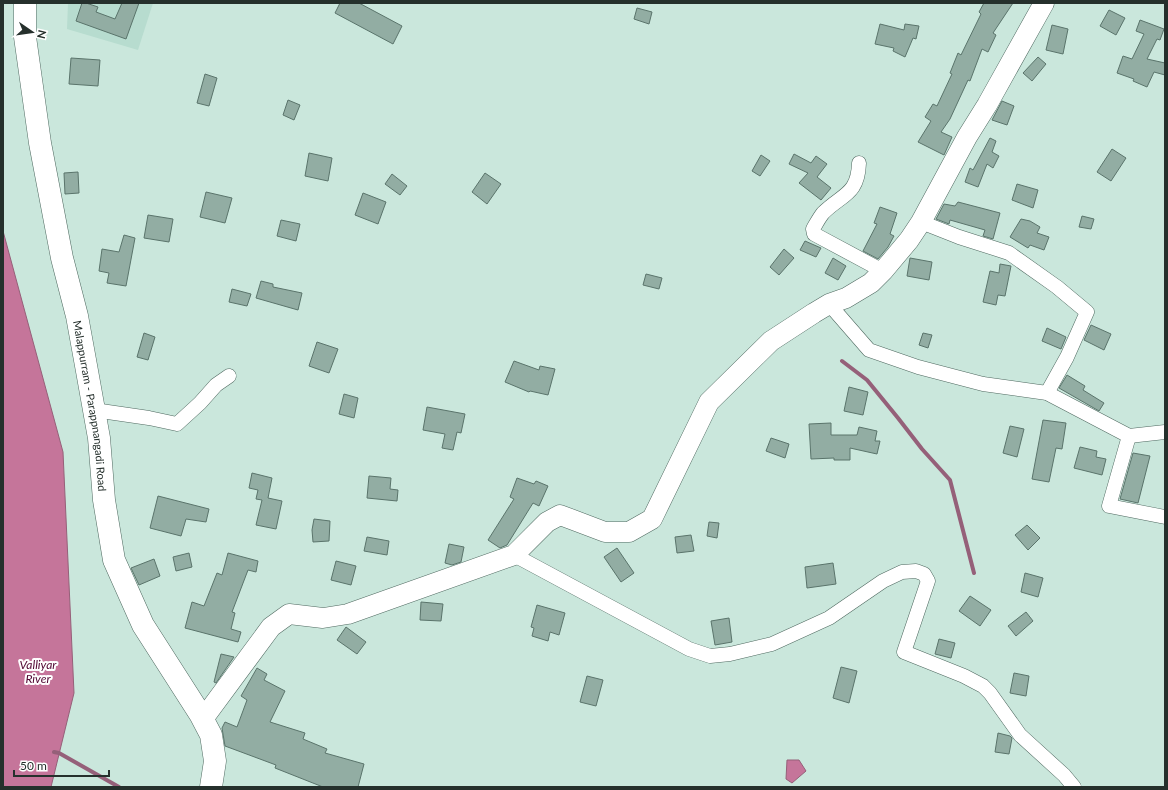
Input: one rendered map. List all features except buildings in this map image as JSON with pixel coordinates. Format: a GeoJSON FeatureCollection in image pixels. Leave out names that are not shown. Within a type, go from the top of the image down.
{"type":"FeatureCollection","features":[{"type":"Feature","properties":{"kind":"main road","name":"Malappurram - Parappnangadi Road"},"geometry":{"type":"LineString","coordinates":[[25,3],[25,37],[40,143],[62,258],[77,316],[99,438],[104,500],[114,560],[143,625],[203,719],[211,735],[215,761],[211,787]]}},
{"type":"Feature","properties":{"kind":"main road"},"geometry":{"type":"LineString","coordinates":[[203,719],[271,627],[289,614],[323,618],[348,614],[514,555],[548,522],[560,515],[605,532],[629,532],[652,519],[709,402],[771,341],[829,304],[860,291],[871,283],[909,240],[921,222],[957,154],[987,105],[1044,3]]}},
{"type":"Feature","properties":{"kind":"street"},"geometry":{"type":"LineString","coordinates":[[859,163],[859,175],[852,190],[822,214],[813,229],[814,234],[883,271]]}},
{"type":"Feature","properties":{"kind":"street"},"geometry":{"type":"LineString","coordinates":[[921,222],[959,237],[1009,253],[1057,287],[1087,312],[1067,357],[1048,393]]}},
{"type":"Feature","properties":{"kind":"street"},"geometry":{"type":"LineString","coordinates":[[829,304],[869,350],[918,367],[983,384],[1048,393],[1129,436],[1165,432]]}},
{"type":"Feature","properties":{"kind":"street"},"geometry":{"type":"LineString","coordinates":[[94,410],[149,418],[177,424],[200,404],[216,385],[229,376]]}},
{"type":"Feature","properties":{"kind":"street"},"geometry":{"type":"LineString","coordinates":[[1129,436],[1109,506],[1165,517]]}},
{"type":"Feature","properties":{"kind":"street"},"geometry":{"type":"LineString","coordinates":[[514,555],[689,649],[710,656],[730,654],[772,644],[829,618],[883,581],[902,572],[916,571],[924,574],[928,581],[904,652],[964,676],[983,686],[990,693],[1020,735],[1064,775],[1074,787]]}},
{"type":"Feature","properties":{"kind":"shaded area"},"geometry":{"type":"Polygon","coordinates":[[[68,3],[153,3],[138,50],[67,29],[68,3]]]}},
{"type":"Feature","properties":{"kind":"water","name":"Valliyar River"},"geometry":{"type":"Polygon","coordinates":[[[3,231],[63,452],[74,693],[51,787],[3,787],[3,231]]]}},
{"type":"Feature","properties":{"kind":"water"},"geometry":{"type":"Polygon","coordinates":[[[787,760],[799,760],[806,771],[792,783],[786,779],[787,760]]]}},
{"type":"Feature","properties":{"kind":"waterway"},"geometry":{"type":"LineString","coordinates":[[842,361],[867,380],[922,449],[950,480],[974,573]]}},
{"type":"Feature","properties":{"kind":"waterway"},"geometry":{"type":"LineString","coordinates":[[54,752],[59,753],[119,787]]}}]}
